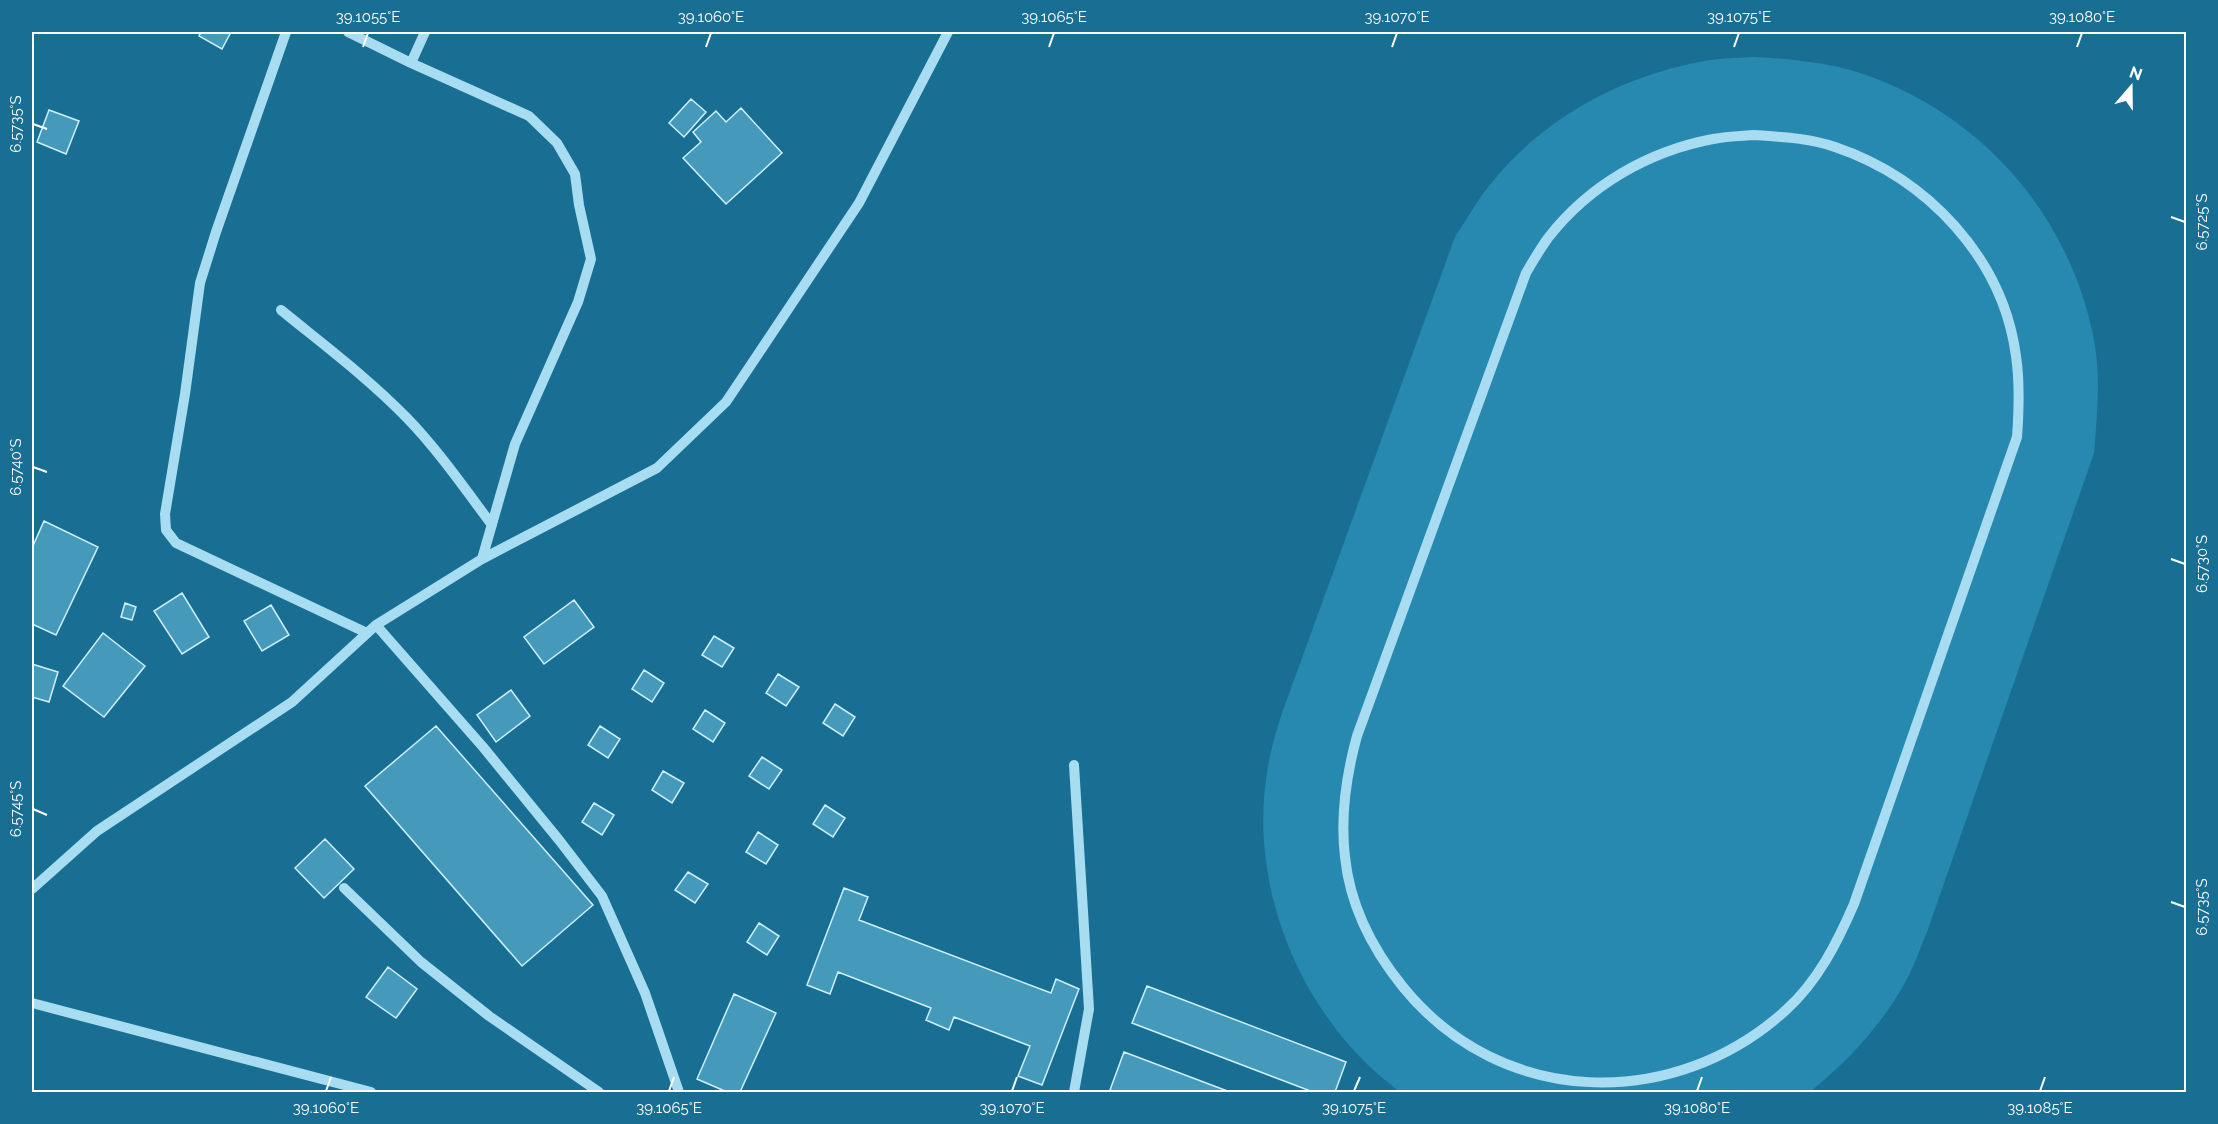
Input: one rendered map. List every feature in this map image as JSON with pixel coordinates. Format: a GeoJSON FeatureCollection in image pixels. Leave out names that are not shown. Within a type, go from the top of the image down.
{"type":"FeatureCollection","features":[{"type":"Feature","properties":{"kind":"street"},"geometry":{"type":"LineString","coordinates":[[286,32],[200,283],[165,514],[166,530],[176,543],[367,633]]}},
{"type":"Feature","properties":{"kind":"street"},"geometry":{"type":"LineString","coordinates":[[348,32],[529,116],[557,143],[575,174],[579,205],[591,259],[578,302],[515,444],[482,559]]}},
{"type":"Feature","properties":{"kind":"street"},"geometry":{"type":"LineString","coordinates":[[411,63],[425,32]]}},
{"type":"Feature","properties":{"kind":"street"},"geometry":{"type":"LineString","coordinates":[[32,889],[97,831],[292,702],[376,625],[482,559],[657,468],[726,402],[859,203],[948,32]]}},
{"type":"Feature","properties":{"kind":"street"},"geometry":{"type":"LineString","coordinates":[[1754,135],[1795,138],[1833,146],[1870,161],[1907,182],[1940,208],[1967,240],[1989,275],[2009,324],[2016,354],[2020,395],[2017,437],[1854,904],[1838,942],[1821,969],[1788,1009],[1756,1035],[1720,1057],[1672,1074],[1600,1088],[1520,1069],[1482,1052],[1447,1030],[1409,995],[1390,971],[1369,936],[1354,897],[1345,858],[1342,816],[1346,776],[1357,736],[1526,273],[1548,238],[1575,208],[1605,183],[1640,162],[1677,148],[1715,138],[1754,135]]}},
{"type":"Feature","properties":{"kind":"street"},"geometry":{"type":"LineString","coordinates":[[281,310],[355,369],[408,419],[492,525]]}},
{"type":"Feature","properties":{"kind":"street"},"geometry":{"type":"LineString","coordinates":[[376,625],[483,747],[602,896],[645,993],[679,1092]]}},
{"type":"Feature","properties":{"kind":"street"},"geometry":{"type":"LineString","coordinates":[[1074,765],[1089,1009],[1074,1092]]}},
{"type":"Feature","properties":{"kind":"street"},"geometry":{"type":"LineString","coordinates":[[344,888],[438,975],[489,1016],[599,1092]]}},
{"type":"Feature","properties":{"kind":"street"},"geometry":{"type":"LineString","coordinates":[[32,1003],[371,1092]]}},
{"type":"Feature","properties":{"kind":"shaded area"},"geometry":{"type":"Polygon","coordinates":[[[1754,57],[1831,66],[1857,72],[1901,90],[1942,113],[1979,141],[2012,173],[2041,210],[2064,250],[2082,294],[2094,340],[2097,368],[2098,397],[2094,453],[1915,962],[1897,996],[1876,1027],[1838,1067],[1810,1092],[1400,1092],[1364,1061],[1333,1026],[1311,992],[1293,957],[1279,919],[1269,880],[1264,841],[1264,801],[1270,755],[1282,713],[1455,237],[1485,191],[1506,166],[1554,124],[1609,92],[1668,69],[1713,60],[1754,57]]]}},
{"type":"Feature","properties":{"kind":"building"},"geometry":{"type":"Polygon","coordinates":[[[201,32],[231,32],[222,49],[199,36],[201,32]]]}},
{"type":"Feature","properties":{"kind":"building"},"geometry":{"type":"Polygon","coordinates":[[[691,99],[706,112],[684,137],[669,123],[691,99]]]}},
{"type":"Feature","properties":{"kind":"building"},"geometry":{"type":"Polygon","coordinates":[[[741,108],[782,153],[726,204],[683,158],[701,142],[693,132],[716,111],[726,122],[741,108]]]}},
{"type":"Feature","properties":{"kind":"building"},"geometry":{"type":"Polygon","coordinates":[[[49,110],[79,121],[66,154],[37,142],[49,110]]]}},
{"type":"Feature","properties":{"kind":"building"},"geometry":{"type":"Polygon","coordinates":[[[44,521],[98,547],[56,635],[32,624],[32,548],[44,521]]]}},
{"type":"Feature","properties":{"kind":"building"},"geometry":{"type":"Polygon","coordinates":[[[182,593],[209,637],[182,654],[154,611],[182,593]]]}},
{"type":"Feature","properties":{"kind":"building"},"geometry":{"type":"Polygon","coordinates":[[[574,600],[594,627],[544,664],[524,637],[574,600]]]}},
{"type":"Feature","properties":{"kind":"building"},"geometry":{"type":"Polygon","coordinates":[[[125,603],[136,607],[132,620],[121,617],[125,603]]]}},
{"type":"Feature","properties":{"kind":"building"},"geometry":{"type":"Polygon","coordinates":[[[271,605],[289,635],[262,651],[244,621],[271,605]]]}},
{"type":"Feature","properties":{"kind":"building"},"geometry":{"type":"Polygon","coordinates":[[[103,633],[145,666],[104,717],[63,686],[103,633]]]}},
{"type":"Feature","properties":{"kind":"building"},"geometry":{"type":"Polygon","coordinates":[[[714,636],[734,648],[722,667],[702,655],[714,636]]]}},
{"type":"Feature","properties":{"kind":"building"},"geometry":{"type":"Polygon","coordinates":[[[32,664],[58,672],[49,702],[32,697],[32,664]]]}},
{"type":"Feature","properties":{"kind":"building"},"geometry":{"type":"Polygon","coordinates":[[[644,670],[664,683],[652,702],[632,689],[644,670]]]}},
{"type":"Feature","properties":{"kind":"building"},"geometry":{"type":"Polygon","coordinates":[[[778,674],[799,687],[786,706],[766,693],[778,674]]]}},
{"type":"Feature","properties":{"kind":"building"},"geometry":{"type":"Polygon","coordinates":[[[511,690],[530,716],[496,742],[477,715],[511,690]]]}},
{"type":"Feature","properties":{"kind":"building"},"geometry":{"type":"Polygon","coordinates":[[[835,704],[855,717],[843,736],[823,723],[835,704]]]}},
{"type":"Feature","properties":{"kind":"building"},"geometry":{"type":"Polygon","coordinates":[[[705,710],[725,723],[713,742],[693,729],[705,710]]]}},
{"type":"Feature","properties":{"kind":"building"},"geometry":{"type":"Polygon","coordinates":[[[436,726],[593,905],[522,966],[365,786],[436,726]]]}},
{"type":"Feature","properties":{"kind":"building"},"geometry":{"type":"Polygon","coordinates":[[[600,726],[620,739],[608,758],[588,745],[600,726]]]}},
{"type":"Feature","properties":{"kind":"building"},"geometry":{"type":"Polygon","coordinates":[[[762,757],[782,770],[769,789],[749,776],[762,757]]]}},
{"type":"Feature","properties":{"kind":"building"},"geometry":{"type":"Polygon","coordinates":[[[663,771],[684,783],[672,803],[652,790],[663,771]]]}},
{"type":"Feature","properties":{"kind":"building"},"geometry":{"type":"Polygon","coordinates":[[[594,803],[614,815],[602,835],[582,822],[594,803]]]}},
{"type":"Feature","properties":{"kind":"building"},"geometry":{"type":"Polygon","coordinates":[[[825,805],[845,818],[833,837],[813,824],[825,805]]]}},
{"type":"Feature","properties":{"kind":"building"},"geometry":{"type":"Polygon","coordinates":[[[758,832],[778,845],[766,864],[746,852],[758,832]]]}},
{"type":"Feature","properties":{"kind":"building"},"geometry":{"type":"Polygon","coordinates":[[[325,839],[354,869],[324,898],[295,868],[325,839]]]}},
{"type":"Feature","properties":{"kind":"building"},"geometry":{"type":"Polygon","coordinates":[[[688,872],[708,884],[695,903],[675,890],[688,872]]]}},
{"type":"Feature","properties":{"kind":"building"},"geometry":{"type":"Polygon","coordinates":[[[844,888],[868,897],[859,920],[1051,993],[1056,979],[1079,989],[1042,1085],[1018,1076],[1030,1046],[954,1017],[949,1030],[926,1020],[931,1008],[838,972],[830,994],[807,985],[844,888]]]}},
{"type":"Feature","properties":{"kind":"building"},"geometry":{"type":"Polygon","coordinates":[[[759,923],[779,936],[767,955],[747,942],[759,923]]]}},
{"type":"Feature","properties":{"kind":"building"},"geometry":{"type":"Polygon","coordinates":[[[388,967],[417,989],[396,1018],[366,997],[388,967]]]}},
{"type":"Feature","properties":{"kind":"building"},"geometry":{"type":"Polygon","coordinates":[[[1147,986],[1346,1062],[1335,1092],[1313,1092],[1132,1023],[1147,986]]]}},
{"type":"Feature","properties":{"kind":"building"},"geometry":{"type":"Polygon","coordinates":[[[734,994],[776,1013],[740,1092],[727,1092],[697,1079],[734,994]]]}},
{"type":"Feature","properties":{"kind":"building"},"geometry":{"type":"Polygon","coordinates":[[[1124,1052],[1230,1092],[1117,1092],[1110,1090],[1124,1052]]]}}]}
